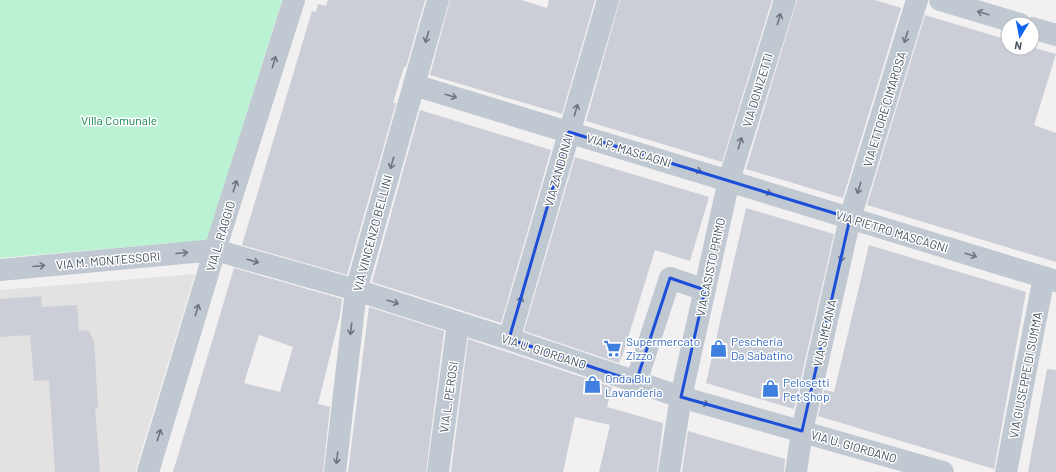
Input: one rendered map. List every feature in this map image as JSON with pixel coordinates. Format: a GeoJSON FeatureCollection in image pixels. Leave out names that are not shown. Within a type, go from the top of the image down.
{"type":"FeatureCollection","features":[{"type":"Feature","properties":{"kind":"street","name":"VIA L. RAGGIO"},"geometry":{"type":"LineString","coordinates":[[148,472],[215,250],[294,0]]}},
{"type":"Feature","properties":{"kind":"street","name":"VIA VINCENZO BELLINI"},"geometry":{"type":"LineString","coordinates":[[335,472],[356,290],[438,0]]}},
{"type":"Feature","properties":{"kind":"street","name":"VIA ZANDONAI"},"geometry":{"type":"LineString","coordinates":[[509,339],[608,0]]}},
{"type":"Feature","properties":{"kind":"street","name":"VIA DONIZETTI"},"geometry":{"type":"LineString","coordinates":[[729,180],[785,0]]}},
{"type":"Feature","properties":{"kind":"street","name":"VIA ETTORE CIMAROSA"},"geometry":{"type":"LineString","coordinates":[[850,218],[917,0]]}},
{"type":"Feature","properties":{"kind":"street"},"geometry":{"type":"LineString","coordinates":[[940,0],[1000,18]]}},
{"type":"Feature","properties":{"kind":"street"},"geometry":{"type":"LineString","coordinates":[[1040,30],[1056,35]]}},
{"type":"Feature","properties":{"kind":"street","name":"VIA P. MASCAGNI"},"geometry":{"type":"LineString","coordinates":[[414,85],[729,180]]}},
{"type":"Feature","properties":{"kind":"street","name":"VIA PIETRO MASCAGNI"},"geometry":{"type":"LineString","coordinates":[[729,180],[1050,279]]}},
{"type":"Feature","properties":{"kind":"street","name":"VIA CASISTO PRIMO"},"geometry":{"type":"LineString","coordinates":[[669,472],[682,397],[729,180]]}},
{"type":"Feature","properties":{"kind":"street","name":"VIA SIMEANA"},"geometry":{"type":"LineString","coordinates":[[796,472],[802,431],[850,218]]}},
{"type":"Feature","properties":{"kind":"street","name":"VIA M. MONTESSORI"},"geometry":{"type":"LineString","coordinates":[[0,270],[215,250]]}},
{"type":"Feature","properties":{"kind":"street","name":"VIA U. GIORDANO"},"geometry":{"type":"LineString","coordinates":[[215,250],[356,290],[682,397],[943,472]]}},
{"type":"Feature","properties":{"kind":"street"},"geometry":{"type":"LineString","coordinates":[[636,382],[670,278],[705,290]]}},
{"type":"Feature","properties":{"kind":"street","name":"VIA GIUSEPPE DI SUMMA"},"geometry":{"type":"LineString","coordinates":[[1006,472],[1050,279]]}},
{"type":"Feature","properties":{"kind":"street","name":"VIA L. PEROSI"},"geometry":{"type":"LineString","coordinates":[[438,472],[458,323]]}},
{"type":"Feature","properties":{"kind":"highlighted area"},"geometry":{"type":"Polygon","coordinates":[[[569,132],[850,218],[802,431],[681,397],[705,290],[670,278],[636,382],[509,339],[569,132]]]}},
{"type":"Feature","properties":{"kind":"shaded area"},"geometry":{"type":"Polygon","coordinates":[[[195,274],[135,472],[0,472],[0,290],[195,274]]]}},
{"type":"Feature","properties":{"kind":"green space","name":"Villa Comunale"},"geometry":{"type":"Polygon","coordinates":[[[0,0],[282,0],[207,240],[0,258],[0,0]]]}},
{"type":"Feature","properties":{"kind":"building"},"geometry":{"type":"Polygon","coordinates":[[[328,0],[425,0],[406,67],[404,67],[393,103],[396,103],[347,275],[242,245],[312,11],[316,12],[318,4],[326,6],[328,0]]]}},
{"type":"Feature","properties":{"kind":"building"},"geometry":{"type":"Polygon","coordinates":[[[450,0],[521,0],[547,8],[549,0],[595,0],[562,114],[430,75],[450,0]]]}},
{"type":"Feature","properties":{"kind":"building"},"geometry":{"type":"Polygon","coordinates":[[[620,0],[772,0],[722,162],[586,121],[620,0]]]}},
{"type":"Feature","properties":{"kind":"building"},"geometry":{"type":"Polygon","coordinates":[[[797,0],[875,0],[901,8],[843,198],[746,169],[797,0]]]}},
{"type":"Feature","properties":{"kind":"building"},"geometry":{"type":"Polygon","coordinates":[[[925,15],[1000,38],[1000,56],[1040,56],[1040,49],[1056,54],[1034,125],[1056,133],[1056,262],[867,205],[925,15]]]}},
{"type":"Feature","properties":{"kind":"building"},"geometry":{"type":"Polygon","coordinates":[[[420,110],[551,150],[501,323],[372,282],[420,110]]]}},
{"type":"Feature","properties":{"kind":"building"},"geometry":{"type":"Polygon","coordinates":[[[575,157],[709,197],[690,261],[655,250],[619,363],[524,331],[575,157]]]}},
{"type":"Feature","properties":{"kind":"building"},"geometry":{"type":"Polygon","coordinates":[[[746,208],[834,234],[794,409],[706,383],[746,208]]]}},
{"type":"Feature","properties":{"kind":"building"},"geometry":{"type":"Polygon","coordinates":[[[869,245],[1026,292],[994,469],[818,416],[824,390],[834,392],[869,245]]]}},
{"type":"Feature","properties":{"kind":"building"},"geometry":{"type":"Polygon","coordinates":[[[234,268],[342,299],[340,315],[318,404],[330,407],[323,472],[173,472],[234,268]],[[259,335],[244,383],[280,392],[293,347],[259,335]]]}},
{"type":"Feature","properties":{"kind":"building"},"geometry":{"type":"Polygon","coordinates":[[[41,296],[42,307],[77,305],[79,331],[88,330],[94,341],[98,408],[95,409],[100,472],[55,472],[49,380],[34,381],[30,335],[0,337],[0,299],[41,296]]]}},
{"type":"Feature","properties":{"kind":"building"},"geometry":{"type":"Polygon","coordinates":[[[369,307],[444,331],[426,472],[348,472],[369,307]]]}},
{"type":"Feature","properties":{"kind":"building"},"geometry":{"type":"Polygon","coordinates":[[[468,339],[612,387],[607,407],[663,423],[657,472],[599,472],[610,425],[575,417],[563,472],[451,472],[468,339]]]}},
{"type":"Feature","properties":{"kind":"building"},"geometry":{"type":"Polygon","coordinates":[[[1047,369],[1056,370],[1056,472],[1028,472],[1047,369]]]}},
{"type":"Feature","properties":{"kind":"building"},"geometry":{"type":"Polygon","coordinates":[[[688,431],[785,459],[784,472],[682,472],[688,431]]]}},
{"type":"Feature","properties":{"kind":"place","name":"Supermercato Zizzo"},"geometry":{"type":"Point","coordinates":[613,348]}},
{"type":"Feature","properties":{"kind":"place","name":"Pescheria Da Sabatino"},"geometry":{"type":"Point","coordinates":[718,348]}},
{"type":"Feature","properties":{"kind":"place","name":"Onda Blu Lavanderia"},"geometry":{"type":"Point","coordinates":[592,385]}},
{"type":"Feature","properties":{"kind":"place","name":"Pelosetti Pet Shop"},"geometry":{"type":"Point","coordinates":[770,389]}}]}
